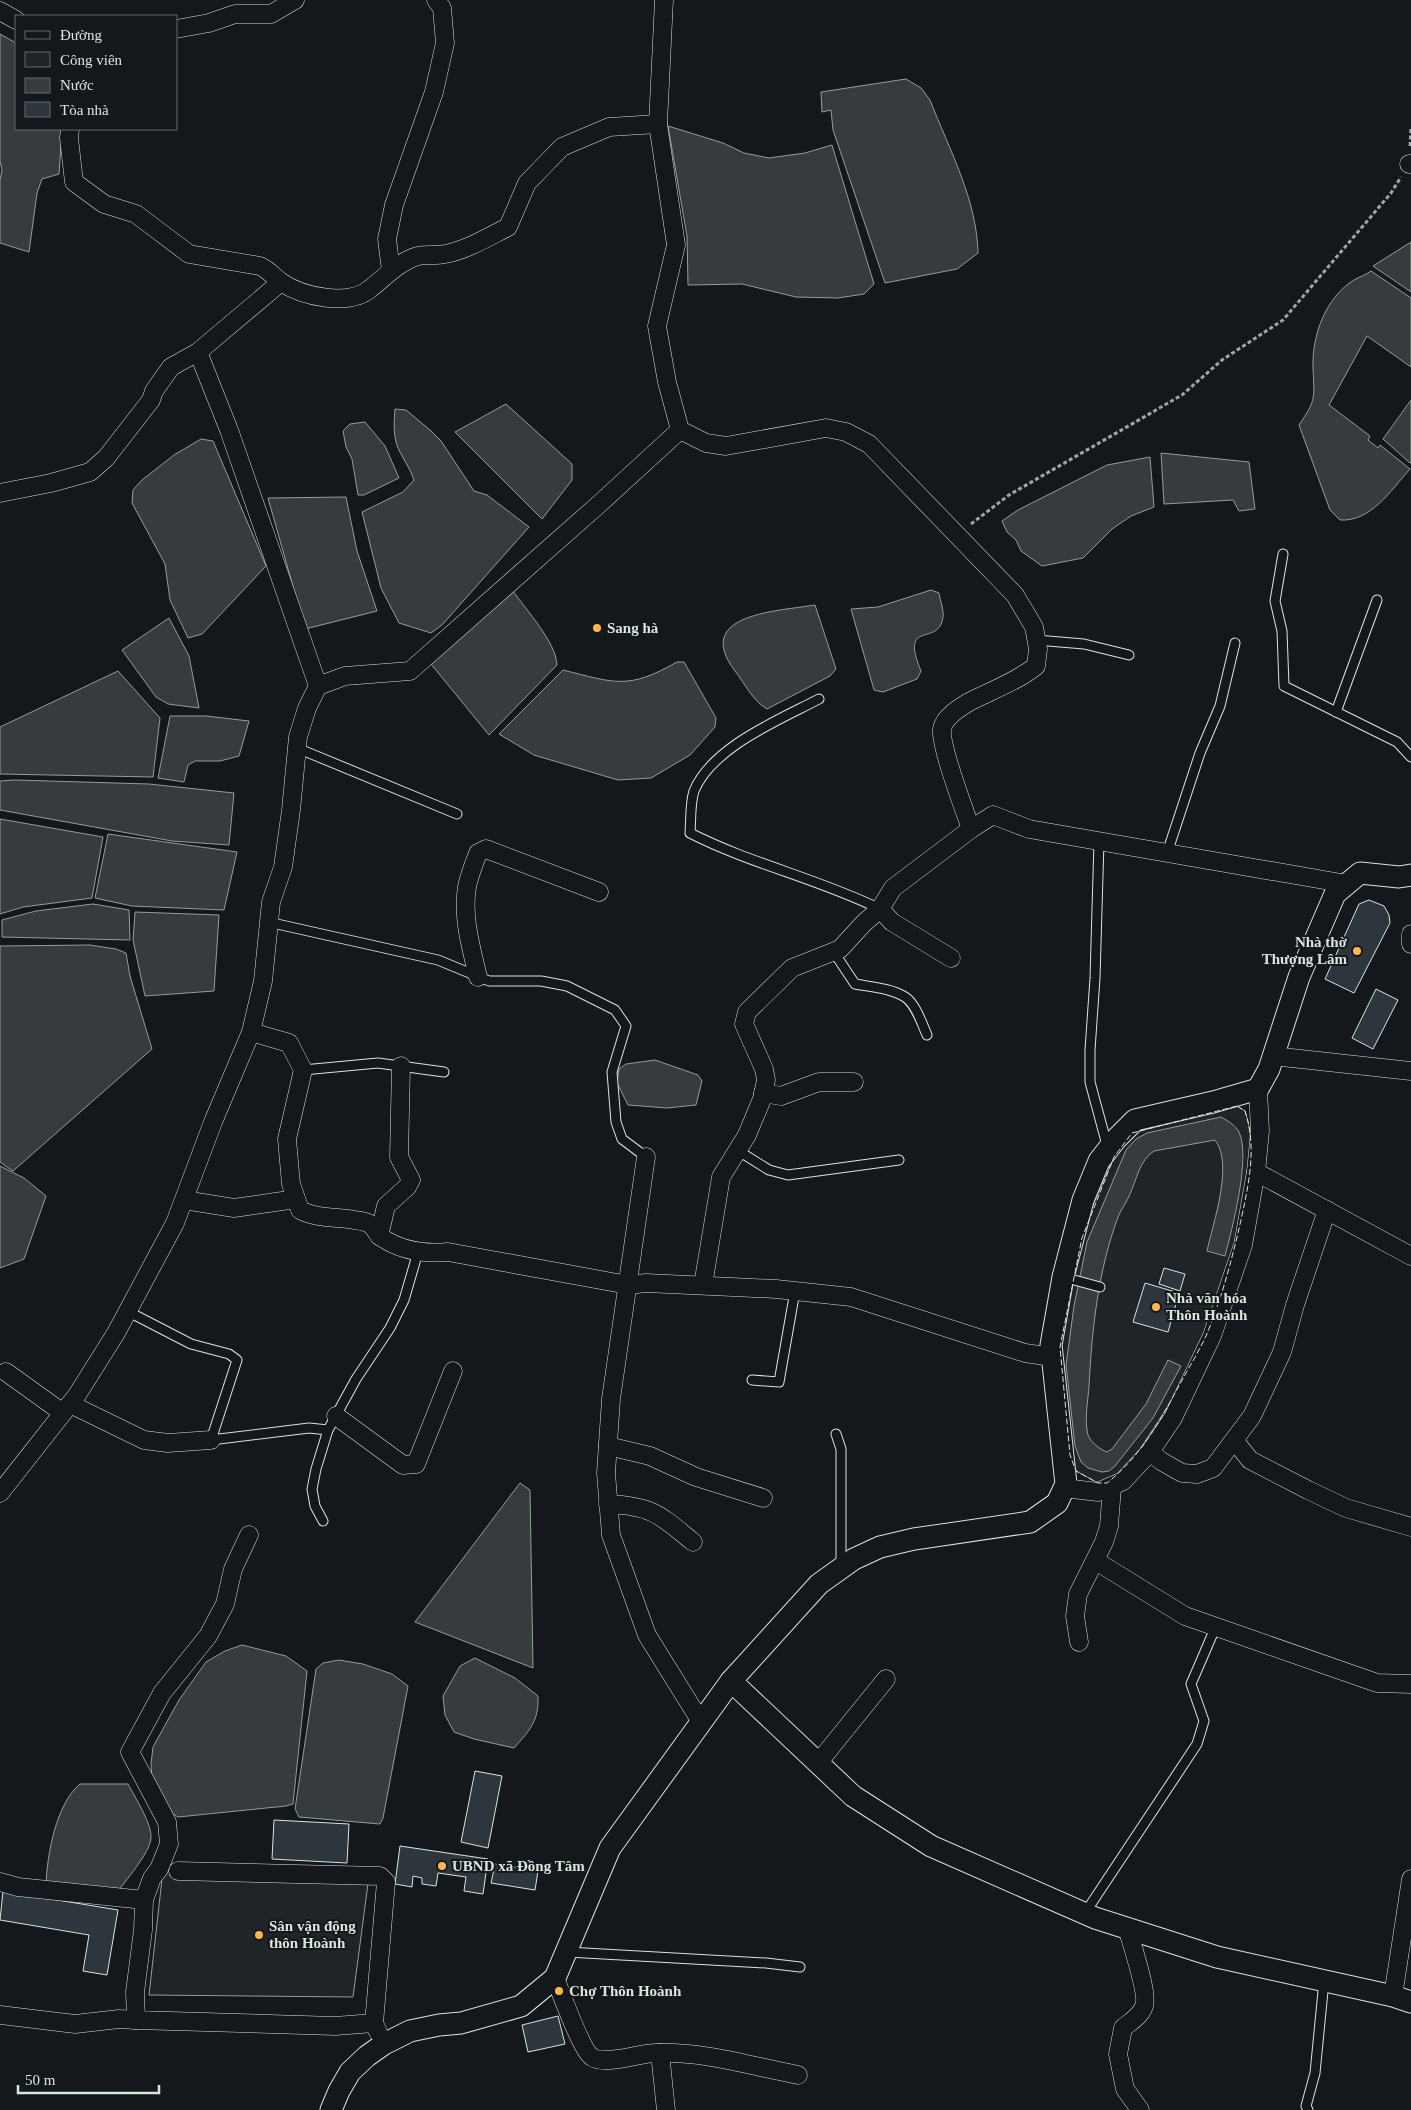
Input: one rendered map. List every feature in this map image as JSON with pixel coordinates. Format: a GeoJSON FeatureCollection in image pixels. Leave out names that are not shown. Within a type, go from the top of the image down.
{"type":"FeatureCollection","features":[{"type":"Feature","properties":{"kind":"street"},"geometry":{"type":"LineString","coordinates":[[178,29],[209,23],[235,14],[271,14],[295,0]]}},
{"type":"Feature","properties":{"kind":"street"},"geometry":{"type":"LineString","coordinates":[[391,271],[387,239],[392,213],[408,161],[434,92],[445,43],[442,8],[436,0]]}},
{"type":"Feature","properties":{"kind":"street"},"geometry":{"type":"LineString","coordinates":[[664,0],[658,124],[676,245],[657,326],[667,382],[680,430],[706,443],[726,446],[826,428],[846,432],[869,444],[1015,595],[1034,628],[1038,649],[1036,666],[1019,679],[966,704],[947,718],[942,729],[946,750],[971,829]]}},
{"type":"Feature","properties":{"kind":"street"},"geometry":{"type":"LineString","coordinates":[[0,11],[15,19]]}},
{"type":"Feature","properties":{"kind":"street"},"geometry":{"type":"LineString","coordinates":[[70,130],[69,138],[74,182],[104,204],[136,214],[189,254],[260,266],[270,271],[281,282],[309,296],[346,299],[367,292],[391,271],[418,256],[443,255],[460,250],[508,227],[527,183],[562,148],[609,127],[658,124]]}},
{"type":"Feature","properties":{"kind":"street"},"geometry":{"type":"LineString","coordinates":[[0,493],[51,483],[90,472],[106,458],[139,415],[171,366],[198,352],[281,282]]}},
{"type":"Feature","properties":{"kind":"street"},"geometry":{"type":"LineString","coordinates":[[198,352],[230,430],[318,686]]}},
{"type":"Feature","properties":{"kind":"street"},"geometry":{"type":"LineString","coordinates":[[0,1493],[84,1384],[127,1311],[175,1223],[251,1032],[263,981],[271,902],[283,867],[298,737],[307,708],[318,686],[344,676],[410,671],[680,430]]}},
{"type":"Feature","properties":{"kind":"street"},"geometry":{"type":"LineString","coordinates":[[703,1285],[721,1178],[746,1135],[763,1093],[766,1080],[764,1069],[744,1024],[747,1012],[792,968],[840,949],[864,923],[880,910],[893,888],[971,829],[993,815],[1030,829],[1347,884]]}},
{"type":"Feature","properties":{"kind":"street"},"geometry":{"type":"LineString","coordinates":[[478,977],[466,914],[467,886],[478,853],[486,849],[599,892]]}},
{"type":"Feature","properties":{"kind":"street"},"geometry":{"type":"LineString","coordinates":[[1064,1488],[1098,1492],[1123,1481],[1150,1452],[1173,1418],[1212,1336],[1243,1245],[1256,1172],[1260,1132],[1258,1089],[1273,1056],[1299,977],[1334,894],[1360,873],[1399,877],[1411,875]]}},
{"type":"Feature","properties":{"kind":"street"},"geometry":{"type":"LineString","coordinates":[[880,910],[892,922],[951,958]]}},
{"type":"Feature","properties":{"kind":"street"},"geometry":{"type":"LineString","coordinates":[[1411,934],[1411,944]]}},
{"type":"Feature","properties":{"kind":"street"},"geometry":{"type":"LineString","coordinates":[[251,1032],[289,1043],[303,1070],[287,1139],[291,1184],[300,1210],[310,1215],[335,1216],[366,1222],[375,1226],[379,1236],[401,1248],[427,1254],[448,1252],[628,1285],[646,1283],[703,1285],[851,1297],[1025,1353],[1052,1357]]}},
{"type":"Feature","properties":{"kind":"street"},"geometry":{"type":"LineString","coordinates":[[1273,1056],[1411,1071]]}},
{"type":"Feature","properties":{"kind":"street"},"geometry":{"type":"LineString","coordinates":[[379,1236],[386,1206],[408,1187],[412,1180],[399,1157],[401,1066]]}},
{"type":"Feature","properties":{"kind":"street"},"geometry":{"type":"LineString","coordinates":[[763,1093],[781,1096],[818,1082],[854,1082]]}},
{"type":"Feature","properties":{"kind":"street"},"geometry":{"type":"LineString","coordinates":[[331,2110],[350,2072],[367,2056],[384,2044],[410,2031],[461,2023],[521,2006],[555,1978],[610,1848],[731,1681],[819,1584],[854,1559],[880,1547],[914,1539],[1030,1522],[1056,1504],[1066,1484],[1051,1345],[1069,1279],[1083,1200],[1100,1161],[1108,1149],[1135,1120],[1213,1102],[1258,1089]]}},
{"type":"Feature","properties":{"kind":"street"},"geometry":{"type":"LineString","coordinates":[[646,1157],[612,1399],[606,1472],[611,1535],[646,1635],[701,1722]]}},
{"type":"Feature","properties":{"kind":"street"},"geometry":{"type":"LineString","coordinates":[[1256,1172],[1411,1256]]}},
{"type":"Feature","properties":{"kind":"street"},"geometry":{"type":"LineString","coordinates":[[184,1200],[234,1208],[296,1199]]}},
{"type":"Feature","properties":{"kind":"street"},"geometry":{"type":"LineString","coordinates":[[1150,1452],[1161,1461],[1182,1472],[1197,1474],[1213,1468],[1252,1416],[1282,1352],[1326,1210]]}},
{"type":"Feature","properties":{"kind":"street"},"geometry":{"type":"LineString","coordinates":[[332,1423],[403,1464],[416,1464],[452,1371]]}},
{"type":"Feature","properties":{"kind":"street"},"geometry":{"type":"LineString","coordinates":[[6,1372],[67,1408],[144,1440],[168,1443],[211,1440]]}},
{"type":"Feature","properties":{"kind":"street"},"geometry":{"type":"LineString","coordinates":[[1234,1440],[1250,1460],[1300,1486],[1346,1508],[1411,1527]]}},
{"type":"Feature","properties":{"kind":"street"},"geometry":{"type":"LineString","coordinates":[[608,1446],[650,1456],[696,1477],[763,1498]]}},
{"type":"Feature","properties":{"kind":"street"},"geometry":{"type":"LineString","coordinates":[[1080,1642],[1075,1616],[1078,1594],[1096,1561],[1109,1526],[1112,1487]]}},
{"type":"Feature","properties":{"kind":"street"},"geometry":{"type":"LineString","coordinates":[[608,1504],[635,1505],[660,1515],[693,1542]]}},
{"type":"Feature","properties":{"kind":"street"},"geometry":{"type":"LineString","coordinates":[[136,2020],[135,1992],[143,1930],[144,1900],[152,1878],[159,1870],[168,1844],[167,1822],[130,1752],[162,1693],[208,1636],[225,1604],[233,1569],[249,1535]]}},
{"type":"Feature","properties":{"kind":"street"},"geometry":{"type":"LineString","coordinates":[[1096,1561],[1185,1616],[1377,1683],[1411,1684]]}},
{"type":"Feature","properties":{"kind":"street"},"geometry":{"type":"LineString","coordinates":[[818,1762],[886,1679]]}},
{"type":"Feature","properties":{"kind":"street"},"geometry":{"type":"LineString","coordinates":[[731,1681],[853,1796],[931,1846],[1084,1913],[1217,1957],[1402,1999],[1411,1879]]}},
{"type":"Feature","properties":{"kind":"street"},"geometry":{"type":"LineString","coordinates":[[178,1871],[380,1876],[386,1882],[374,2023],[384,2044]]}},
{"type":"Feature","properties":{"kind":"street"},"geometry":{"type":"LineString","coordinates":[[0,1882],[18,1887],[144,1900]]}},
{"type":"Feature","properties":{"kind":"street"},"geometry":{"type":"LineString","coordinates":[[1127,1928],[1145,1992],[1145,2006],[1134,2020],[1122,2028],[1118,2054],[1125,2089],[1140,2110]]}},
{"type":"Feature","properties":{"kind":"street"},"geometry":{"type":"LineString","coordinates":[[555,1978],[580,2039],[593,2058],[607,2060],[660,2053],[698,2055],[798,2075]]}},
{"type":"Feature","properties":{"kind":"street"},"geometry":{"type":"LineString","coordinates":[[0,2014],[75,2024],[119,2019],[335,2026],[374,2023]]}},
{"type":"Feature","properties":{"kind":"street"},"geometry":{"type":"LineString","coordinates":[[660,2053],[666,2110]]}},
{"type":"Feature","properties":{"kind":"lane"},"geometry":{"type":"LineString","coordinates":[[1283,554],[1275,601],[1282,632],[1284,686],[1397,742],[1411,758]]}},
{"type":"Feature","properties":{"kind":"lane"},"geometry":{"type":"LineString","coordinates":[[1336,712],[1377,600]]}},
{"type":"Feature","properties":{"kind":"lane"},"geometry":{"type":"LineString","coordinates":[[1036,640],[1084,644],[1129,656]]}},
{"type":"Feature","properties":{"kind":"lane"},"geometry":{"type":"LineString","coordinates":[[1168,853],[1200,753],[1220,706],[1236,643]]}},
{"type":"Feature","properties":{"kind":"lane"},"geometry":{"type":"LineString","coordinates":[[819,699],[720,755],[703,774],[694,792],[690,833],[715,846],[848,894],[880,910]]}},
{"type":"Feature","properties":{"kind":"lane"},"geometry":{"type":"LineString","coordinates":[[297,748],[457,814]]}},
{"type":"Feature","properties":{"kind":"lane"},"geometry":{"type":"LineString","coordinates":[[1099,841],[1096,978],[1090,1050],[1090,1082],[1108,1149]]}},
{"type":"Feature","properties":{"kind":"lane"},"geometry":{"type":"LineString","coordinates":[[268,922],[438,960],[489,981],[541,981],[568,986],[616,1010],[626,1026],[612,1072],[616,1122],[622,1139],[646,1157]]}},
{"type":"Feature","properties":{"kind":"lane"},"geometry":{"type":"LineString","coordinates":[[833,952],[855,984],[880,988],[906,998],[912,1005],[927,1035]]}},
{"type":"Feature","properties":{"kind":"lane"},"geometry":{"type":"LineString","coordinates":[[303,1070],[378,1063],[444,1072]]}},
{"type":"Feature","properties":{"kind":"lane"},"geometry":{"type":"LineString","coordinates":[[737,1150],[769,1170],[788,1175],[899,1160]]}},
{"type":"Feature","properties":{"kind":"lane"},"geometry":{"type":"LineString","coordinates":[[323,1521],[315,1506],[312,1488],[316,1468],[332,1423],[404,1300],[418,1252]]}},
{"type":"Feature","properties":{"kind":"lane"},"geometry":{"type":"LineString","coordinates":[[1069,1279],[1100,1287]]}},
{"type":"Feature","properties":{"kind":"lane"},"geometry":{"type":"LineString","coordinates":[[752,1380],[778,1382],[795,1291]]}},
{"type":"Feature","properties":{"kind":"lane"},"geometry":{"type":"LineString","coordinates":[[127,1311],[191,1344],[229,1354],[237,1360],[211,1440],[309,1428],[332,1423]]}},
{"type":"Feature","properties":{"kind":"lane"},"geometry":{"type":"LineString","coordinates":[[836,1434],[841,1450],[841,1568]]}},
{"type":"Feature","properties":{"kind":"lane"},"geometry":{"type":"LineString","coordinates":[[1084,1913],[1197,1744],[1204,1721],[1191,1684],[1216,1626]]}},
{"type":"Feature","properties":{"kind":"lane"},"geometry":{"type":"LineString","coordinates":[[566,1952],[766,1963],[800,1967]]}},
{"type":"Feature","properties":{"kind":"lane"},"geometry":{"type":"LineString","coordinates":[[1308,2110],[1306,2106],[1315,2073],[1324,1981]]}},
{"type":"Feature","properties":{"kind":"path"},"geometry":{"type":"LineString","coordinates":[[957,534],[1009,495],[1182,395],[1222,360],[1283,320],[1391,194],[1410,164],[1411,127]]}},
{"type":"Feature","properties":{"kind":"green space"},"geometry":{"type":"Polygon","coordinates":[[[1237,1106],[1245,1111],[1249,1125],[1251,1138],[1250,1165],[1241,1220],[1217,1303],[1182,1382],[1140,1449],[1128,1465],[1118,1474],[1098,1483],[1076,1471],[1070,1455],[1060,1347],[1078,1253],[1091,1210],[1114,1157],[1132,1133],[1237,1106]]]}},
{"type":"Feature","properties":{"kind":"green space","name":"Sân vận động thôn Hoành"},"geometry":{"type":"Polygon","coordinates":[[[163,1870],[369,1876],[353,1997],[149,1995],[163,1870]]]}},
{"type":"Feature","properties":{"kind":"water"},"geometry":{"type":"Polygon","coordinates":[[[0,34],[15,42],[15,130],[62,130],[59,174],[42,179],[37,193],[29,252],[0,243],[0,180],[2,170],[0,161],[0,34]]]}},
{"type":"Feature","properties":{"kind":"water"},"geometry":{"type":"Polygon","coordinates":[[[906,79],[921,88],[930,100],[967,194],[973,214],[978,253],[957,269],[885,283],[833,130],[831,110],[822,112],[821,92],[906,79]]]}},
{"type":"Feature","properties":{"kind":"water"},"geometry":{"type":"Polygon","coordinates":[[[668,126],[723,143],[744,153],[769,158],[805,153],[832,145],[874,284],[864,294],[838,298],[796,297],[742,284],[688,285],[687,236],[668,126]]]}},
{"type":"Feature","properties":{"kind":"water"},"geometry":{"type":"Polygon","coordinates":[[[1411,242],[1411,292],[1373,266],[1411,242]]]}},
{"type":"Feature","properties":{"kind":"water"},"geometry":{"type":"Polygon","coordinates":[[[1371,271],[1411,298],[1411,367],[1367,336],[1329,405],[1370,436],[1368,440],[1378,448],[1380,445],[1410,469],[1388,495],[1371,510],[1361,516],[1340,520],[1330,510],[1299,425],[1312,403],[1315,342],[1328,307],[1344,287],[1371,271]]]}},
{"type":"Feature","properties":{"kind":"water"},"geometry":{"type":"Polygon","coordinates":[[[1411,400],[1411,463],[1410,463],[1383,439],[1411,400]]]}},
{"type":"Feature","properties":{"kind":"water"},"geometry":{"type":"Polygon","coordinates":[[[506,404],[572,464],[572,480],[542,519],[455,432],[506,404]]]}},
{"type":"Feature","properties":{"kind":"water"},"geometry":{"type":"Polygon","coordinates":[[[395,409],[406,410],[441,441],[474,491],[487,495],[529,527],[442,625],[431,633],[399,623],[381,588],[362,512],[403,492],[414,480],[396,443],[394,429],[395,409]]]}},
{"type":"Feature","properties":{"kind":"water"},"geometry":{"type":"Polygon","coordinates":[[[365,422],[385,446],[399,478],[364,495],[358,495],[352,459],[346,447],[343,431],[350,424],[365,422]]]}},
{"type":"Feature","properties":{"kind":"water"},"geometry":{"type":"Polygon","coordinates":[[[201,439],[213,441],[266,566],[202,634],[188,638],[170,600],[165,564],[132,503],[133,490],[142,480],[174,455],[201,439]]]}},
{"type":"Feature","properties":{"kind":"water"},"geometry":{"type":"Polygon","coordinates":[[[1161,453],[1249,462],[1255,509],[1239,511],[1233,500],[1164,504],[1161,453]]]}},
{"type":"Feature","properties":{"kind":"water"},"geometry":{"type":"Polygon","coordinates":[[[1150,457],[1154,507],[1131,516],[1112,529],[1083,558],[1042,566],[1021,551],[1016,540],[1007,532],[1002,521],[1018,510],[1107,465],[1150,457]]]}},
{"type":"Feature","properties":{"kind":"water"},"geometry":{"type":"Polygon","coordinates":[[[346,497],[357,551],[377,611],[305,629],[268,498],[346,497]]]}},
{"type":"Feature","properties":{"kind":"water"},"geometry":{"type":"Polygon","coordinates":[[[931,590],[939,593],[943,617],[940,626],[935,631],[917,639],[915,655],[921,671],[917,679],[883,692],[874,690],[851,609],[878,607],[931,590]]]}},
{"type":"Feature","properties":{"kind":"water"},"geometry":{"type":"Polygon","coordinates":[[[513,591],[540,626],[552,646],[557,665],[489,735],[431,664],[513,591]]]}},
{"type":"Feature","properties":{"kind":"water"},"geometry":{"type":"Polygon","coordinates":[[[815,605],[836,669],[830,676],[767,709],[753,697],[735,671],[724,652],[724,637],[732,626],[746,618],[763,613],[815,605]]]}},
{"type":"Feature","properties":{"kind":"water"},"geometry":{"type":"Polygon","coordinates":[[[169,618],[189,656],[199,708],[168,704],[156,697],[122,650],[169,618]]]}},
{"type":"Feature","properties":{"kind":"water"},"geometry":{"type":"Polygon","coordinates":[[[677,662],[684,662],[716,718],[715,727],[690,755],[651,778],[618,780],[534,755],[499,734],[563,670],[609,681],[621,681],[646,677],[677,662]]]}},
{"type":"Feature","properties":{"kind":"water"},"geometry":{"type":"Polygon","coordinates":[[[118,671],[160,718],[153,777],[0,774],[0,727],[118,671]]]}},
{"type":"Feature","properties":{"kind":"water"},"geometry":{"type":"Polygon","coordinates":[[[170,716],[206,716],[249,721],[239,756],[220,761],[195,761],[188,765],[184,782],[158,778],[170,716]]]}},
{"type":"Feature","properties":{"kind":"water"},"geometry":{"type":"Polygon","coordinates":[[[0,781],[149,784],[234,793],[229,845],[172,841],[0,810],[0,781]]]}},
{"type":"Feature","properties":{"kind":"water"},"geometry":{"type":"Polygon","coordinates":[[[0,819],[103,837],[92,898],[23,907],[0,914],[0,819]]]}},
{"type":"Feature","properties":{"kind":"water"},"geometry":{"type":"Polygon","coordinates":[[[108,834],[237,852],[224,910],[132,906],[95,898],[108,834]]]}},
{"type":"Feature","properties":{"kind":"water"},"geometry":{"type":"Polygon","coordinates":[[[93,904],[129,910],[130,940],[2,937],[2,920],[36,911],[93,904]]]}},
{"type":"Feature","properties":{"kind":"water"},"geometry":{"type":"Polygon","coordinates":[[[135,912],[219,915],[214,991],[145,996],[133,940],[135,912]]]}},
{"type":"Feature","properties":{"kind":"water"},"geometry":{"type":"Polygon","coordinates":[[[90,945],[116,949],[126,953],[130,976],[152,1049],[13,1171],[0,1162],[0,946],[90,945]]]}},
{"type":"Feature","properties":{"kind":"water"},"geometry":{"type":"Polygon","coordinates":[[[655,1060],[698,1075],[702,1081],[696,1105],[667,1108],[628,1105],[617,1083],[619,1069],[626,1064],[655,1060]]]}},
{"type":"Feature","properties":{"kind":"water"},"geometry":{"type":"Polygon","coordinates":[[[1221,1117],[1233,1125],[1239,1132],[1243,1158],[1239,1193],[1225,1256],[1207,1251],[1217,1210],[1222,1178],[1223,1164],[1215,1140],[1154,1151],[1142,1165],[1129,1197],[1118,1217],[1105,1258],[1094,1322],[1086,1417],[1088,1435],[1091,1440],[1099,1448],[1107,1452],[1112,1449],[1146,1404],[1168,1360],[1181,1366],[1153,1418],[1115,1466],[1109,1471],[1102,1472],[1088,1468],[1081,1462],[1075,1446],[1066,1365],[1074,1306],[1087,1242],[1126,1150],[1136,1139],[1147,1133],[1221,1117]]]}},
{"type":"Feature","properties":{"kind":"water"},"geometry":{"type":"Polygon","coordinates":[[[0,1166],[24,1178],[46,1196],[24,1259],[0,1268],[0,1166]]]}},
{"type":"Feature","properties":{"kind":"water"},"geometry":{"type":"Polygon","coordinates":[[[520,1483],[530,1490],[533,1668],[415,1622],[520,1483]]]}},
{"type":"Feature","properties":{"kind":"water"},"geometry":{"type":"Polygon","coordinates":[[[242,1645],[286,1656],[307,1671],[293,1804],[178,1817],[170,1812],[152,1780],[153,1747],[179,1700],[206,1662],[225,1651],[242,1645]]]}},
{"type":"Feature","properties":{"kind":"water"},"geometry":{"type":"Polygon","coordinates":[[[475,1658],[515,1678],[538,1696],[535,1719],[525,1736],[514,1748],[474,1739],[454,1732],[445,1715],[443,1696],[460,1666],[475,1658]]]}},
{"type":"Feature","properties":{"kind":"water"},"geometry":{"type":"Polygon","coordinates":[[[339,1660],[363,1664],[392,1674],[408,1686],[383,1818],[380,1824],[299,1817],[295,1809],[316,1669],[323,1663],[339,1660]]]}},
{"type":"Feature","properties":{"kind":"water"},"geometry":{"type":"Polygon","coordinates":[[[80,1784],[128,1784],[149,1825],[151,1832],[150,1844],[116,1894],[46,1885],[48,1859],[54,1831],[65,1804],[80,1784]]]}},
{"type":"Feature","properties":{"kind":"building","name":"Nhà thờ Thượng Lâm"},"geometry":{"type":"Polygon","coordinates":[[[1369,900],[1384,906],[1389,915],[1390,923],[1354,993],[1325,979],[1359,904],[1369,900]]]}},
{"type":"Feature","properties":{"kind":"building"},"geometry":{"type":"Polygon","coordinates":[[[1376,989],[1398,1000],[1373,1049],[1352,1038],[1376,989]]]}},
{"type":"Feature","properties":{"kind":"building"},"geometry":{"type":"Polygon","coordinates":[[[1164,1268],[1185,1274],[1180,1291],[1159,1284],[1164,1268]]]}},
{"type":"Feature","properties":{"kind":"building","name":"Nhà văn hóa Thôn Hoành"},"geometry":{"type":"Polygon","coordinates":[[[1145,1283],[1179,1293],[1168,1332],[1133,1322],[1145,1283]]]}},
{"type":"Feature","properties":{"kind":"building"},"geometry":{"type":"Polygon","coordinates":[[[475,1771],[502,1776],[488,1848],[461,1842],[475,1771]]]}},
{"type":"Feature","properties":{"kind":"building"},"geometry":{"type":"Polygon","coordinates":[[[274,1820],[349,1824],[347,1863],[272,1859],[274,1820]]]}},
{"type":"Feature","properties":{"kind":"building","name":"UBND xã Đồng Tâm"},"geometry":{"type":"Polygon","coordinates":[[[400,1846],[488,1859],[483,1894],[464,1891],[466,1877],[438,1873],[436,1886],[422,1884],[422,1878],[413,1876],[412,1887],[395,1884],[400,1846]]]}},
{"type":"Feature","properties":{"kind":"building"},"geometry":{"type":"Polygon","coordinates":[[[495,1864],[538,1871],[535,1890],[491,1883],[495,1864]]]}},
{"type":"Feature","properties":{"kind":"building"},"geometry":{"type":"Polygon","coordinates":[[[3,1891],[118,1910],[107,1975],[83,1971],[89,1935],[0,1920],[3,1891]]]}},
{"type":"Feature","properties":{"kind":"building"},"geometry":{"type":"Polygon","coordinates":[[[558,2016],[565,2044],[528,2052],[522,2025],[558,2016]]]}},
{"type":"Feature","properties":{"kind":"fence"},"geometry":{"type":"LineString","coordinates":[[1237,1106],[1245,1111],[1249,1125],[1251,1138],[1249,1179],[1230,1264],[1212,1322],[1195,1357],[1146,1442],[1118,1474],[1107,1483],[1098,1483],[1076,1471],[1070,1455],[1060,1347],[1082,1238],[1114,1157],[1132,1133],[1237,1106]]}},
{"type":"Feature","properties":{"kind":"place","name":"Sang hà"},"geometry":{"type":"Point","coordinates":[597,628]}},
{"type":"Feature","properties":{"kind":"place","name":"Nhà thờ Thượng Lâm"},"geometry":{"type":"Point","coordinates":[1357,951]}},
{"type":"Feature","properties":{"kind":"place","name":"Nhà văn hóa Thôn Hoành"},"geometry":{"type":"Point","coordinates":[1156,1307]}},
{"type":"Feature","properties":{"kind":"place","name":"UBND xã Đồng Tâm"},"geometry":{"type":"Point","coordinates":[442,1866]}},
{"type":"Feature","properties":{"kind":"place","name":"Sân vận động thôn Hoành"},"geometry":{"type":"Point","coordinates":[259,1935]}},
{"type":"Feature","properties":{"kind":"place","name":"Chợ Thôn Hoành"},"geometry":{"type":"Point","coordinates":[559,1991]}}]}
